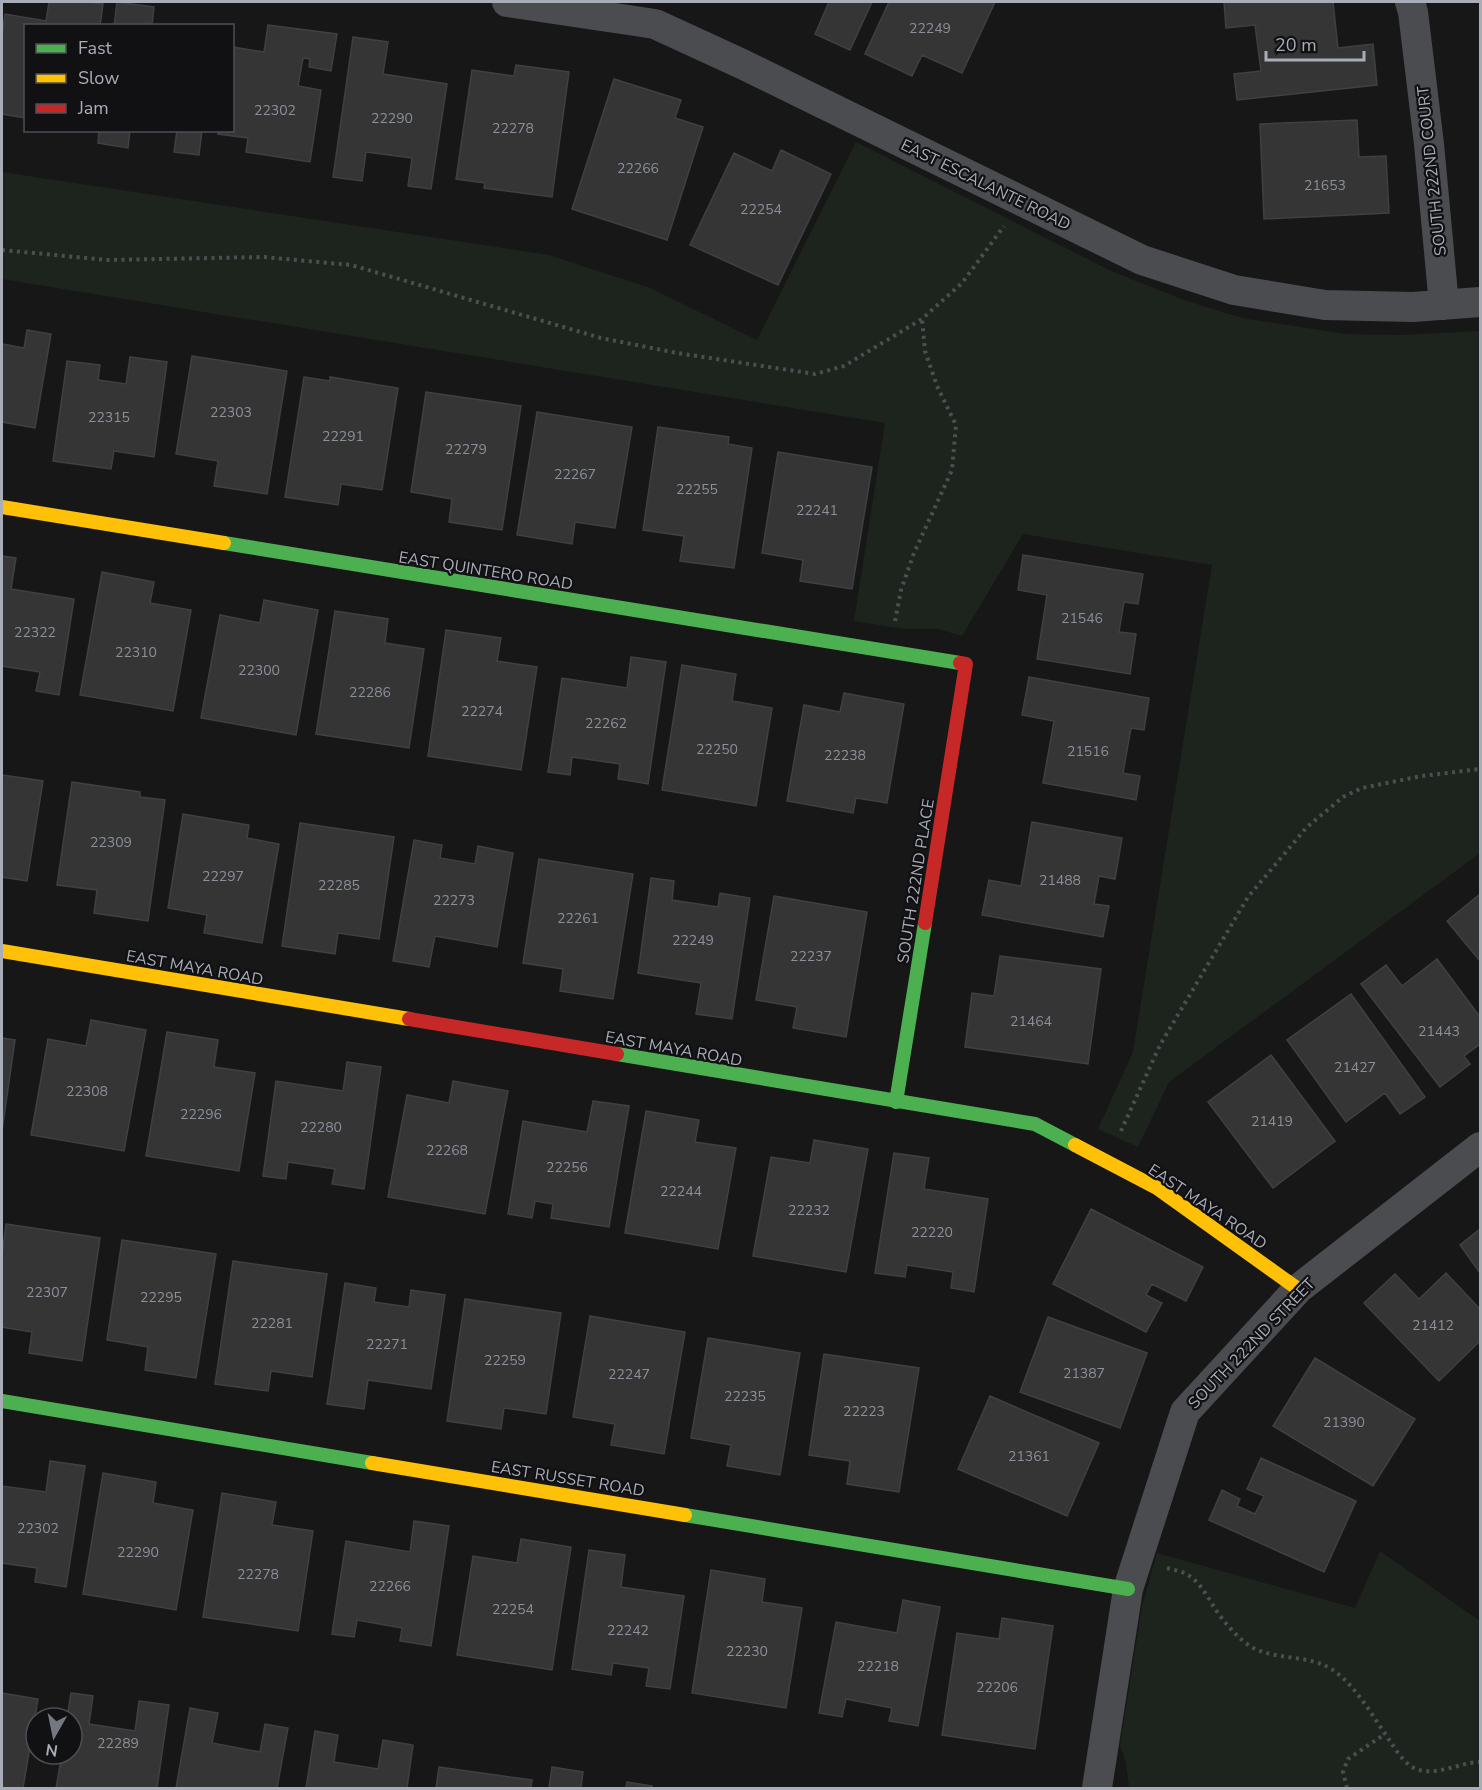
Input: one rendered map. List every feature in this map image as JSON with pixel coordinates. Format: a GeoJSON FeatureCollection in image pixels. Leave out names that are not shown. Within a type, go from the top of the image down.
{"type":"FeatureCollection","features":[{"type":"Feature","properties":{"kind":"street","name":"EAST ESCALANTE ROAD"},"geometry":{"type":"LineString","coordinates":[[507,2],[573,6],[656,24],[1142,260],[1234,290],[1325,304],[1413,307],[1480,302]]}},
{"type":"Feature","properties":{"kind":"street","name":"SOUTH 222ND COURT"},"geometry":{"type":"LineString","coordinates":[[1410,2],[1429,144],[1444,305]]}},
{"type":"Feature","properties":{"kind":"street","name":"EAST QUINTERO ROAD"},"geometry":{"type":"LineString","coordinates":[[2,507],[966,664]]}},
{"type":"Feature","properties":{"kind":"street","name":"SOUTH 222ND PLACE"},"geometry":{"type":"LineString","coordinates":[[896,1102],[966,664]]}},
{"type":"Feature","properties":{"kind":"street","name":"EAST MAYA ROAD"},"geometry":{"type":"LineString","coordinates":[[2,951],[1035,1124],[1157,1188],[1298,1288]]}},
{"type":"Feature","properties":{"kind":"street","name":"SOUTH 222ND STREET"},"geometry":{"type":"LineString","coordinates":[[1096,1788],[1128,1589],[1185,1412],[1298,1288],[1480,1147]]}},
{"type":"Feature","properties":{"kind":"street","name":"EAST RUSSET ROAD"},"geometry":{"type":"LineString","coordinates":[[2,1401],[1128,1589]]}},
{"type":"Feature","properties":{"kind":"path"},"geometry":{"type":"LineString","coordinates":[[2,250],[107,260],[264,257],[351,265],[601,338],[676,353],[815,374],[844,366],[922,319],[962,283],[1022,201]]}},
{"type":"Feature","properties":{"kind":"path"},"geometry":{"type":"LineString","coordinates":[[889,653],[902,590],[914,553],[952,470],[956,424],[937,386],[925,351],[922,319]]}},
{"type":"Feature","properties":{"kind":"path"},"geometry":{"type":"LineString","coordinates":[[1107,1162],[1160,1045],[1248,897],[1307,827],[1343,797],[1362,788],[1422,776],[1480,769]]}},
{"type":"Feature","properties":{"kind":"path"},"geometry":{"type":"LineString","coordinates":[[1137,1560],[1189,1575],[1202,1588],[1229,1627],[1245,1643],[1272,1656],[1320,1662],[1334,1671],[1352,1689],[1400,1756],[1414,1768],[1434,1772],[1469,1762],[1480,1762]]}},
{"type":"Feature","properties":{"kind":"path"},"geometry":{"type":"LineString","coordinates":[[1347,1788],[1343,1772],[1348,1759],[1385,1734]]}},
{"type":"Feature","properties":{"kind":"shaded area"},"geometry":{"type":"Polygon","coordinates":[[[856,142],[1111,271],[1184,300],[1242,318],[1345,334],[1400,335],[1480,331],[1480,853],[1169,1082],[1138,1147],[1098,1129],[1133,1052],[1212,565],[1023,534],[962,636],[938,629],[904,629],[854,621],[885,423],[2,279],[2,172],[549,255],[650,288],[757,340],[856,142]]]}},
{"type":"Feature","properties":{"kind":"shaded area"},"geometry":{"type":"Polygon","coordinates":[[[1380,1551],[1480,1621],[1480,1788],[1132,1788],[1129,1786],[1126,1763],[1120,1746],[1142,1606],[1157,1553],[1355,1608],[1380,1551]]]}},
{"type":"Feature","properties":{"kind":"building"},"geometry":{"type":"Polygon","coordinates":[[[49,2],[103,4],[100,24],[24,24],[24,118],[2,114],[2,35],[5,14],[46,21],[49,2]]]}},
{"type":"Feature","properties":{"kind":"building"},"geometry":{"type":"Polygon","coordinates":[[[117,2],[154,7],[152,24],[114,24],[117,2]]]}},
{"type":"Feature","properties":{"kind":"building"},"geometry":{"type":"Polygon","coordinates":[[[829,2],[872,2],[850,50],[815,34],[829,2]]]}},
{"type":"Feature","properties":{"kind":"building"},"geometry":{"type":"Polygon","coordinates":[[[889,2],[995,2],[962,73],[922,55],[912,76],[865,54],[889,2]]]}},
{"type":"Feature","properties":{"kind":"building"},"geometry":{"type":"Polygon","coordinates":[[[1224,2],[1333,2],[1338,48],[1373,44],[1377,85],[1237,100],[1234,74],[1261,71],[1255,25],[1226,28],[1224,2]]]}},
{"type":"Feature","properties":{"kind":"building"},"geometry":{"type":"Polygon","coordinates":[[[268,25],[337,34],[331,71],[309,67],[310,59],[303,58],[298,86],[321,90],[310,162],[246,152],[248,138],[218,134],[218,132],[234,132],[234,47],[264,52],[268,25]]]}},
{"type":"Feature","properties":{"kind":"building"},"geometry":{"type":"Polygon","coordinates":[[[353,37],[388,42],[383,74],[447,84],[431,189],[408,186],[412,158],[366,152],[362,181],[333,177],[353,37]]]}},
{"type":"Feature","properties":{"kind":"building"},"geometry":{"type":"Polygon","coordinates":[[[516,65],[569,72],[552,197],[484,188],[485,183],[456,179],[472,70],[514,76],[516,65]]]}},
{"type":"Feature","properties":{"kind":"building"},"geometry":{"type":"Polygon","coordinates":[[[614,79],[681,100],[675,118],[703,127],[667,240],[572,209],[614,79]]]}},
{"type":"Feature","properties":{"kind":"building"},"geometry":{"type":"Polygon","coordinates":[[[1357,120],[1359,157],[1386,156],[1389,213],[1264,219],[1260,124],[1357,120]]]}},
{"type":"Feature","properties":{"kind":"building"},"geometry":{"type":"Polygon","coordinates":[[[99,132],[130,132],[128,148],[98,143],[99,132]]]}},
{"type":"Feature","properties":{"kind":"building"},"geometry":{"type":"Polygon","coordinates":[[[177,132],[202,132],[199,155],[174,152],[177,132]]]}},
{"type":"Feature","properties":{"kind":"building"},"geometry":{"type":"Polygon","coordinates":[[[781,150],[831,174],[778,285],[690,245],[734,153],[772,171],[781,150]]]}},
{"type":"Feature","properties":{"kind":"building"},"geometry":{"type":"Polygon","coordinates":[[[27,330],[51,334],[35,428],[2,422],[2,344],[24,348],[27,330]]]}},
{"type":"Feature","properties":{"kind":"building"},"geometry":{"type":"Polygon","coordinates":[[[192,356],[287,371],[267,494],[214,486],[218,461],[176,454],[192,356]]]}},
{"type":"Feature","properties":{"kind":"building"},"geometry":{"type":"Polygon","coordinates":[[[130,357],[167,362],[154,457],[114,451],[111,469],[53,461],[67,361],[100,365],[98,380],[126,384],[130,357]]]}},
{"type":"Feature","properties":{"kind":"building"},"geometry":{"type":"Polygon","coordinates":[[[304,377],[330,381],[330,377],[398,388],[382,490],[341,484],[338,505],[285,497],[304,377]]]}},
{"type":"Feature","properties":{"kind":"building"},"geometry":{"type":"Polygon","coordinates":[[[426,392],[521,406],[502,530],[449,522],[452,499],[411,492],[426,392]]]}},
{"type":"Feature","properties":{"kind":"building"},"geometry":{"type":"Polygon","coordinates":[[[537,412],[632,427],[615,528],[575,522],[572,544],[517,535],[537,412]]]}},
{"type":"Feature","properties":{"kind":"building"},"geometry":{"type":"Polygon","coordinates":[[[658,427],[729,437],[728,444],[752,448],[734,568],[680,561],[684,536],[643,530],[658,427]]]}},
{"type":"Feature","properties":{"kind":"building"},"geometry":{"type":"Polygon","coordinates":[[[778,452],[872,467],[852,589],[800,581],[803,560],[762,553],[778,452]]]}},
{"type":"Feature","properties":{"kind":"building"},"geometry":{"type":"Polygon","coordinates":[[[1023,555],[1143,574],[1138,604],[1124,602],[1119,632],[1136,634],[1130,674],[1037,659],[1047,595],[1018,590],[1023,555]]]}},
{"type":"Feature","properties":{"kind":"building"},"geometry":{"type":"Polygon","coordinates":[[[2,556],[16,558],[11,589],[74,599],[59,695],[36,691],[40,672],[2,666],[2,556]]]}},
{"type":"Feature","properties":{"kind":"building"},"geometry":{"type":"Polygon","coordinates":[[[102,572],[154,582],[150,603],[191,610],[173,711],[80,695],[102,572]]]}},
{"type":"Feature","properties":{"kind":"building"},"geometry":{"type":"Polygon","coordinates":[[[264,600],[318,610],[296,735],[201,718],[220,615],[260,623],[264,600]]]}},
{"type":"Feature","properties":{"kind":"building"},"geometry":{"type":"Polygon","coordinates":[[[335,611],[388,619],[385,643],[424,649],[409,748],[316,734],[335,611]]]}},
{"type":"Feature","properties":{"kind":"building"},"geometry":{"type":"Polygon","coordinates":[[[446,630],[501,638],[497,661],[537,667],[521,770],[428,756],[446,630]]]}},
{"type":"Feature","properties":{"kind":"building"},"geometry":{"type":"Polygon","coordinates":[[[631,657],[666,662],[648,784],[618,779],[620,764],[572,757],[570,775],[548,772],[562,678],[627,688],[631,657]]]}},
{"type":"Feature","properties":{"kind":"building"},"geometry":{"type":"Polygon","coordinates":[[[682,665],[736,674],[732,701],[772,708],[756,806],[662,790],[682,665]]]}},
{"type":"Feature","properties":{"kind":"building"},"geometry":{"type":"Polygon","coordinates":[[[1029,677],[1149,698],[1144,730],[1131,728],[1123,773],[1140,776],[1136,800],[1043,783],[1054,721],[1022,715],[1029,677]]]}},
{"type":"Feature","properties":{"kind":"building"},"geometry":{"type":"Polygon","coordinates":[[[844,693],[904,704],[887,803],[856,798],[853,813],[787,801],[804,705],[840,712],[844,693]]]}},
{"type":"Feature","properties":{"kind":"building"},"geometry":{"type":"Polygon","coordinates":[[[2,775],[43,781],[27,881],[2,877],[2,775]]]}},
{"type":"Feature","properties":{"kind":"building"},"geometry":{"type":"Polygon","coordinates":[[[72,782],[140,792],[140,797],[165,800],[148,921],[94,913],[97,890],[57,885],[72,782]]]}},
{"type":"Feature","properties":{"kind":"building"},"geometry":{"type":"Polygon","coordinates":[[[183,814],[249,825],[247,838],[279,844],[262,943],[204,933],[207,915],[168,908],[183,814]]]}},
{"type":"Feature","properties":{"kind":"building"},"geometry":{"type":"Polygon","coordinates":[[[1032,822],[1122,838],[1115,879],[1099,876],[1094,904],[1109,906],[1103,937],[982,915],[989,880],[1021,886],[1032,822]]]}},
{"type":"Feature","properties":{"kind":"building"},"geometry":{"type":"Polygon","coordinates":[[[300,823],[394,837],[379,939],[338,933],[335,954],[282,946],[300,823]]]}},
{"type":"Feature","properties":{"kind":"building"},"geometry":{"type":"Polygon","coordinates":[[[414,840],[442,845],[440,858],[475,864],[478,846],[513,853],[497,947],[435,936],[429,967],[393,961],[414,840]]]}},
{"type":"Feature","properties":{"kind":"building"},"geometry":{"type":"Polygon","coordinates":[[[539,859],[633,874],[613,999],[560,991],[563,969],[523,963],[539,859]]]}},
{"type":"Feature","properties":{"kind":"building"},"geometry":{"type":"Polygon","coordinates":[[[651,878],[674,881],[672,900],[718,907],[720,893],[750,898],[732,1019],[696,1014],[701,983],[638,973],[651,878]]]}},
{"type":"Feature","properties":{"kind":"building"},"geometry":{"type":"Polygon","coordinates":[[[1480,894],[1480,961],[1447,921],[1480,894]]]}},
{"type":"Feature","properties":{"kind":"building"},"geometry":{"type":"Polygon","coordinates":[[[774,896],[867,912],[846,1037],[793,1028],[797,1007],[756,1000],[774,896]]]}},
{"type":"Feature","properties":{"kind":"building"},"geometry":{"type":"Polygon","coordinates":[[[1000,956],[1101,969],[1088,1064],[965,1047],[972,993],[994,996],[1000,956]]]}},
{"type":"Feature","properties":{"kind":"building"},"geometry":{"type":"Polygon","coordinates":[[[1437,959],[1480,1017],[1480,1044],[1464,1056],[1470,1064],[1440,1087],[1361,984],[1386,965],[1402,986],[1437,959]]]}},
{"type":"Feature","properties":{"kind":"building"},"geometry":{"type":"Polygon","coordinates":[[[1351,994],[1425,1097],[1400,1114],[1385,1093],[1346,1122],[1287,1040],[1351,994]]]}},
{"type":"Feature","properties":{"kind":"building"},"geometry":{"type":"Polygon","coordinates":[[[91,1020],[146,1030],[124,1151],[31,1135],[48,1039],[86,1046],[91,1020]]]}},
{"type":"Feature","properties":{"kind":"building"},"geometry":{"type":"Polygon","coordinates":[[[167,1032],[218,1040],[214,1067],[255,1073],[239,1171],[146,1156],[167,1032]]]}},
{"type":"Feature","properties":{"kind":"building"},"geometry":{"type":"Polygon","coordinates":[[[2,1038],[15,1040],[2,1131],[2,1038]]]}},
{"type":"Feature","properties":{"kind":"building"},"geometry":{"type":"Polygon","coordinates":[[[1271,1055],[1335,1141],[1273,1188],[1208,1102],[1271,1055]]]}},
{"type":"Feature","properties":{"kind":"building"},"geometry":{"type":"Polygon","coordinates":[[[347,1062],[381,1067],[364,1189],[332,1184],[335,1169],[288,1162],[286,1179],[263,1176],[276,1081],[343,1091],[347,1062]]]}},
{"type":"Feature","properties":{"kind":"building"},"geometry":{"type":"Polygon","coordinates":[[[453,1081],[508,1091],[485,1214],[388,1197],[407,1095],[449,1103],[453,1081]]]}},
{"type":"Feature","properties":{"kind":"building"},"geometry":{"type":"Polygon","coordinates":[[[593,1101],[629,1106],[609,1227],[551,1218],[553,1204],[535,1201],[532,1218],[508,1214],[523,1121],[587,1132],[593,1101]]]}},
{"type":"Feature","properties":{"kind":"building"},"geometry":{"type":"Polygon","coordinates":[[[646,1111],[699,1120],[695,1142],[736,1148],[718,1249],[625,1233],[646,1111]]]}},
{"type":"Feature","properties":{"kind":"building"},"geometry":{"type":"Polygon","coordinates":[[[814,1140],[868,1149],[846,1272],[753,1256],[771,1157],[810,1163],[814,1140]]]}},
{"type":"Feature","properties":{"kind":"building"},"geometry":{"type":"Polygon","coordinates":[[[894,1153],[929,1158],[924,1189],[988,1199],[974,1292],[951,1288],[953,1272],[907,1265],[905,1277],[875,1273],[894,1153]]]}},
{"type":"Feature","properties":{"kind":"building"},"geometry":{"type":"Polygon","coordinates":[[[1091,1209],[1203,1267],[1186,1301],[1152,1284],[1146,1295],[1162,1303],[1146,1332],[1053,1284],[1091,1209]]]}},
{"type":"Feature","properties":{"kind":"building"},"geometry":{"type":"Polygon","coordinates":[[[6,1224],[100,1238],[82,1361],[29,1353],[32,1332],[2,1327],[2,1257],[6,1224]]]}},
{"type":"Feature","properties":{"kind":"building"},"geometry":{"type":"Polygon","coordinates":[[[1480,1229],[1480,1273],[1460,1245],[1480,1229]]]}},
{"type":"Feature","properties":{"kind":"building"},"geometry":{"type":"Polygon","coordinates":[[[122,1240],[216,1254],[196,1378],[145,1370],[148,1347],[107,1340],[122,1240]]]}},
{"type":"Feature","properties":{"kind":"building"},"geometry":{"type":"Polygon","coordinates":[[[233,1261],[327,1274],[312,1377],[271,1371],[268,1391],[215,1384],[233,1261]]]}},
{"type":"Feature","properties":{"kind":"building"},"geometry":{"type":"Polygon","coordinates":[[[1446,1273],[1480,1309],[1480,1341],[1439,1381],[1364,1303],[1395,1274],[1419,1299],[1446,1273]]]}},
{"type":"Feature","properties":{"kind":"building"},"geometry":{"type":"Polygon","coordinates":[[[345,1283],[376,1288],[374,1302],[409,1307],[411,1290],[445,1295],[431,1389],[368,1380],[364,1409],[327,1404],[345,1283]]]}},
{"type":"Feature","properties":{"kind":"building"},"geometry":{"type":"Polygon","coordinates":[[[465,1299],[561,1313],[546,1414],[504,1408],[501,1429],[447,1421],[465,1299]]]}},
{"type":"Feature","properties":{"kind":"building"},"geometry":{"type":"Polygon","coordinates":[[[590,1316],[685,1332],[664,1454],[611,1445],[615,1424],[573,1417],[590,1316]]]}},
{"type":"Feature","properties":{"kind":"building"},"geometry":{"type":"Polygon","coordinates":[[[1048,1317],[1147,1353],[1120,1428],[1020,1392],[1048,1317]]]}},
{"type":"Feature","properties":{"kind":"building"},"geometry":{"type":"Polygon","coordinates":[[[708,1338],[800,1353],[780,1475],[727,1466],[731,1445],[691,1438],[708,1338]]]}},
{"type":"Feature","properties":{"kind":"building"},"geometry":{"type":"Polygon","coordinates":[[[824,1354],[919,1368],[899,1492],[847,1484],[850,1461],[809,1455],[824,1354]]]}},
{"type":"Feature","properties":{"kind":"building"},"geometry":{"type":"Polygon","coordinates":[[[1315,1358],[1415,1419],[1373,1486],[1273,1426],[1315,1358]]]}},
{"type":"Feature","properties":{"kind":"building"},"geometry":{"type":"Polygon","coordinates":[[[990,1396],[1099,1443],[1067,1516],[958,1469],[990,1396]]]}},
{"type":"Feature","properties":{"kind":"building"},"geometry":{"type":"Polygon","coordinates":[[[1261,1458],[1356,1501],[1324,1572],[1209,1520],[1222,1490],[1240,1499],[1237,1506],[1255,1514],[1264,1496],[1247,1489],[1261,1458]]]}},
{"type":"Feature","properties":{"kind":"building"},"geometry":{"type":"Polygon","coordinates":[[[50,1461],[85,1466],[66,1587],[35,1582],[37,1568],[2,1563],[2,1486],[46,1492],[50,1461]]]}},
{"type":"Feature","properties":{"kind":"building"},"geometry":{"type":"Polygon","coordinates":[[[103,1473],[156,1482],[153,1503],[193,1510],[176,1610],[83,1594],[103,1473]]]}},
{"type":"Feature","properties":{"kind":"building"},"geometry":{"type":"Polygon","coordinates":[[[222,1493],[276,1502],[272,1525],[313,1531],[298,1631],[203,1617],[222,1493]]]}},
{"type":"Feature","properties":{"kind":"building"},"geometry":{"type":"Polygon","coordinates":[[[414,1521],[449,1526],[431,1646],[400,1641],[402,1628],[357,1620],[354,1637],[332,1634],[346,1541],[410,1552],[414,1521]]]}},
{"type":"Feature","properties":{"kind":"building"},"geometry":{"type":"Polygon","coordinates":[[[521,1539],[571,1547],[552,1670],[457,1655],[473,1556],[517,1563],[521,1539]]]}},
{"type":"Feature","properties":{"kind":"building"},"geometry":{"type":"Polygon","coordinates":[[[589,1550],[625,1555],[621,1587],[684,1596],[670,1689],[646,1686],[649,1668],[613,1663],[611,1675],[572,1669],[589,1550]]]}},
{"type":"Feature","properties":{"kind":"building"},"geometry":{"type":"Polygon","coordinates":[[[711,1570],[765,1579],[762,1602],[802,1608],[786,1708],[692,1693],[711,1570]]]}},
{"type":"Feature","properties":{"kind":"building"},"geometry":{"type":"Polygon","coordinates":[[[903,1600],[940,1607],[918,1726],[889,1721],[892,1708],[846,1699],[842,1717],[819,1713],[836,1622],[897,1633],[903,1600]]]}},
{"type":"Feature","properties":{"kind":"building"},"geometry":{"type":"Polygon","coordinates":[[[1002,1618],[1053,1626],[1035,1749],[942,1735],[957,1633],[999,1639],[1002,1618]]]}},
{"type":"Feature","properties":{"kind":"building"},"geometry":{"type":"Polygon","coordinates":[[[2,1693],[38,1699],[37,1706],[24,1706],[24,1766],[27,1766],[23,1788],[2,1788],[2,1693]]]}},
{"type":"Feature","properties":{"kind":"building"},"geometry":{"type":"Polygon","coordinates":[[[71,1693],[93,1696],[89,1724],[135,1731],[139,1701],[169,1705],[157,1788],[56,1788],[60,1766],[84,1766],[84,1706],[69,1706],[71,1693]]]}},
{"type":"Feature","properties":{"kind":"building"},"geometry":{"type":"Polygon","coordinates":[[[190,1708],[218,1713],[212,1743],[260,1752],[265,1724],[288,1728],[277,1788],[176,1788],[190,1708]]]}},
{"type":"Feature","properties":{"kind":"building"},"geometry":{"type":"Polygon","coordinates":[[[315,1731],[338,1735],[334,1762],[378,1769],[383,1740],[413,1745],[407,1788],[306,1788],[315,1731]]]}},
{"type":"Feature","properties":{"kind":"building"},"geometry":{"type":"Polygon","coordinates":[[[439,1767],[532,1780],[531,1788],[436,1788],[439,1767]]]}},
{"type":"Feature","properties":{"kind":"building"},"geometry":{"type":"Polygon","coordinates":[[[552,1767],[583,1772],[581,1788],[549,1788],[552,1767]]]}},
{"type":"Feature","properties":{"kind":"building"},"geometry":{"type":"Polygon","coordinates":[[[627,1782],[652,1786],[651,1788],[626,1788],[627,1782]]]}},
{"type":"Feature","properties":{"kind":"traffic: fast"},"geometry":{"type":"LineString","coordinates":[[224,543],[960,663]]}},
{"type":"Feature","properties":{"kind":"traffic: fast"},"geometry":{"type":"LineString","coordinates":[[896,1102],[925,923]]}},
{"type":"Feature","properties":{"kind":"traffic: fast"},"geometry":{"type":"LineString","coordinates":[[617,1054],[1035,1124],[1075,1145]]}},
{"type":"Feature","properties":{"kind":"traffic: fast"},"geometry":{"type":"LineString","coordinates":[[2,1401],[372,1463]]}},
{"type":"Feature","properties":{"kind":"traffic: fast"},"geometry":{"type":"LineString","coordinates":[[685,1515],[1128,1589]]}},
{"type":"Feature","properties":{"kind":"traffic: slow"},"geometry":{"type":"LineString","coordinates":[[2,507],[224,543]]}},
{"type":"Feature","properties":{"kind":"traffic: slow"},"geometry":{"type":"LineString","coordinates":[[2,951],[409,1019]]}},
{"type":"Feature","properties":{"kind":"traffic: slow"},"geometry":{"type":"LineString","coordinates":[[1075,1145],[1157,1188],[1298,1289]]}},
{"type":"Feature","properties":{"kind":"traffic: slow"},"geometry":{"type":"LineString","coordinates":[[372,1463],[685,1515]]}},
{"type":"Feature","properties":{"kind":"traffic: jam"},"geometry":{"type":"LineString","coordinates":[[925,923],[966,664],[960,663]]}},
{"type":"Feature","properties":{"kind":"traffic: jam"},"geometry":{"type":"LineString","coordinates":[[409,1019],[617,1054]]}}]}
